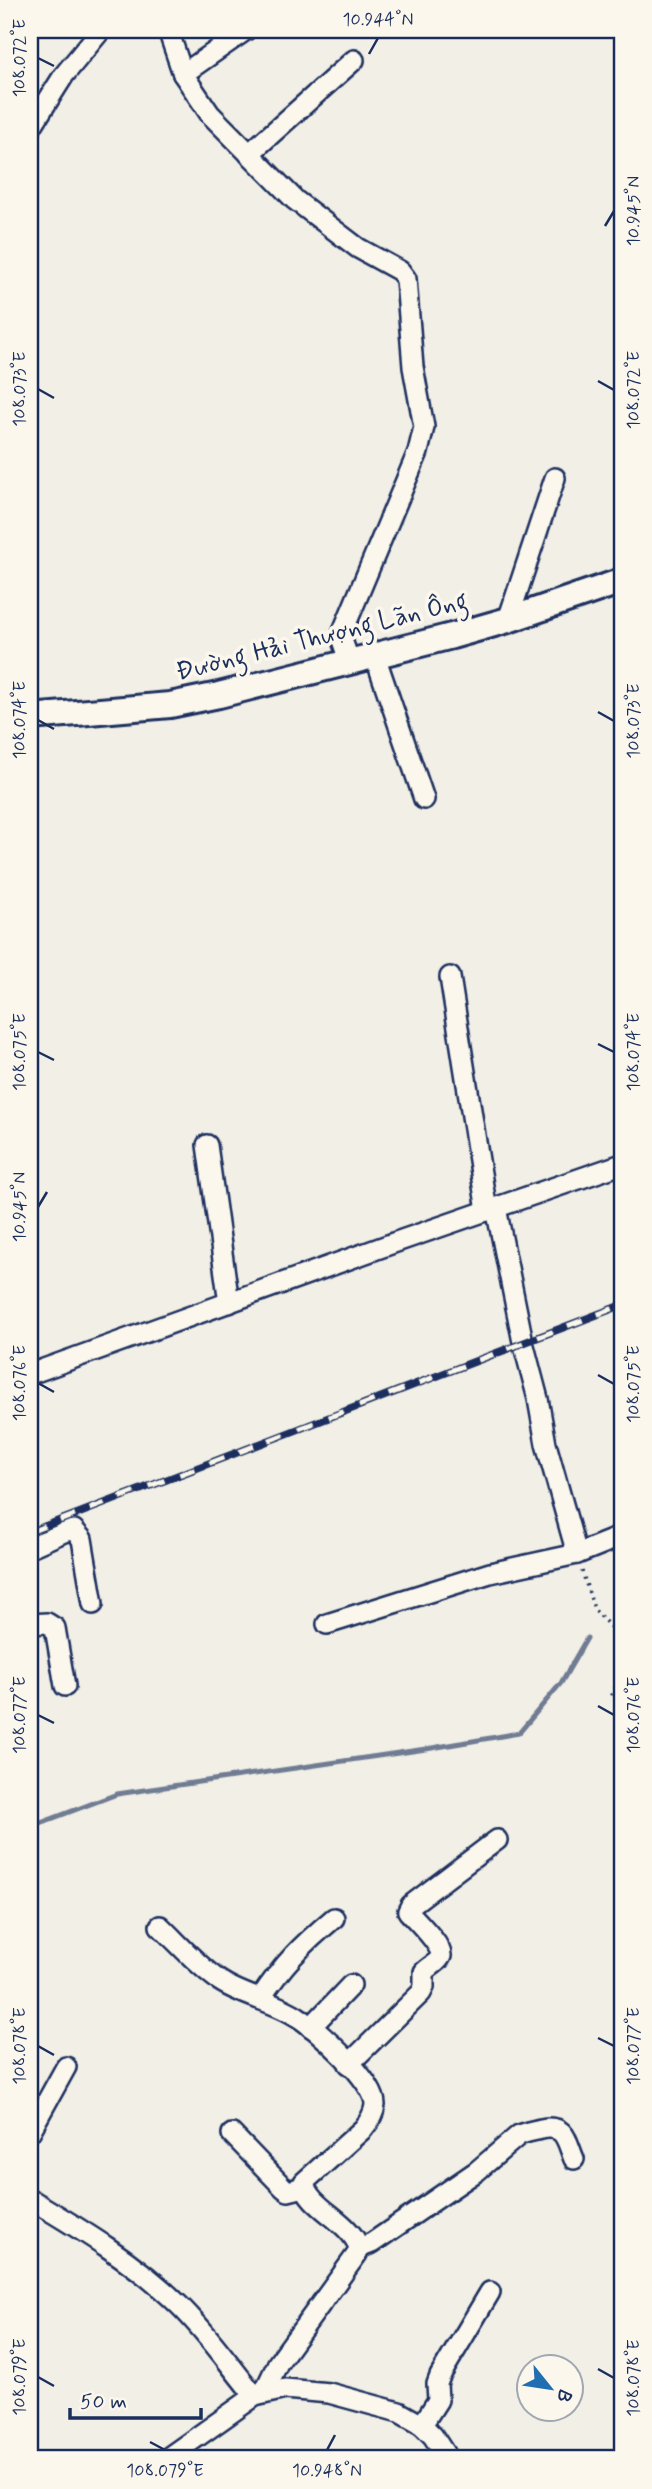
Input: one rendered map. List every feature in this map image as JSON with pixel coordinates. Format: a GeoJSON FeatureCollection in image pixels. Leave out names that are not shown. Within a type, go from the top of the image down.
{"type":"FeatureCollection","features":[{"type":"Feature","properties":{"kind":"street"},"geometry":{"type":"LineString","coordinates":[[30,129],[64,75],[101,30]]}},
{"type":"Feature","properties":{"kind":"street"},"geometry":{"type":"LineString","coordinates":[[168,30],[183,74],[201,104],[295,200],[358,248],[400,271],[407,286],[413,368],[424,434],[344,631],[343,643],[350,663]]}},
{"type":"Feature","properties":{"kind":"street"},"geometry":{"type":"LineString","coordinates":[[183,74],[246,30]]}},
{"type":"Feature","properties":{"kind":"street"},"geometry":{"type":"LineString","coordinates":[[249,154],[354,60]]}},
{"type":"Feature","properties":{"kind":"street"},"geometry":{"type":"LineString","coordinates":[[508,620],[555,478]]}},
{"type":"Feature","properties":{"kind":"street","name":"Đường Hải Thượng Lãn Ông"},"geometry":{"type":"LineString","coordinates":[[30,717],[170,705],[350,663],[508,620],[622,581]]}},
{"type":"Feature","properties":{"kind":"street"},"geometry":{"type":"LineString","coordinates":[[375,656],[424,799]]}},
{"type":"Feature","properties":{"kind":"street"},"geometry":{"type":"LineString","coordinates":[[450,977],[492,1209],[538,1399],[546,1444],[577,1554]]}},
{"type":"Feature","properties":{"kind":"street"},"geometry":{"type":"LineString","coordinates":[[207,1145],[229,1303]]}},
{"type":"Feature","properties":{"kind":"street"},"geometry":{"type":"LineString","coordinates":[[30,1374],[622,1164]]}},
{"type":"Feature","properties":{"kind":"street"},"geometry":{"type":"LineString","coordinates":[[30,1547],[66,1531],[74,1530],[79,1534],[93,1604]]}},
{"type":"Feature","properties":{"kind":"street"},"geometry":{"type":"LineString","coordinates":[[327,1623],[509,1568],[577,1554],[622,1536]]}},
{"type":"Feature","properties":{"kind":"street"},"geometry":{"type":"LineString","coordinates":[[30,1624],[47,1623],[55,1628],[65,1686]]}},
{"type":"Feature","properties":{"kind":"street"},"geometry":{"type":"LineString","coordinates":[[349,2064],[421,1993],[424,1987],[424,1972],[440,1960],[438,1945],[408,1911],[411,1905],[497,1840]]}},
{"type":"Feature","properties":{"kind":"street"},"geometry":{"type":"LineString","coordinates":[[260,1999],[283,1965],[334,1918]]}},
{"type":"Feature","properties":{"kind":"street"},"geometry":{"type":"LineString","coordinates":[[160,1926],[217,1979],[235,1990],[298,2017],[311,2027],[370,2089],[375,2104],[363,2129],[306,2178],[304,2187],[307,2193],[351,2234],[359,2248],[357,2255],[278,2363],[259,2394],[166,2459]]}},
{"type":"Feature","properties":{"kind":"street"},"geometry":{"type":"LineString","coordinates":[[311,2027],[351,1985]]}},
{"type":"Feature","properties":{"kind":"street"},"geometry":{"type":"LineString","coordinates":[[30,2132],[66,2067]]}},
{"type":"Feature","properties":{"kind":"street"},"geometry":{"type":"LineString","coordinates":[[359,2248],[372,2244],[477,2172],[525,2132],[558,2128],[574,2160]]}},
{"type":"Feature","properties":{"kind":"street"},"geometry":{"type":"LineString","coordinates":[[232,2134],[288,2191],[304,2187]]}},
{"type":"Feature","properties":{"kind":"street"},"geometry":{"type":"LineString","coordinates":[[30,2199],[119,2255],[164,2292],[180,2306],[259,2394]]}},
{"type":"Feature","properties":{"kind":"street"},"geometry":{"type":"LineString","coordinates":[[422,2425],[438,2400],[437,2384],[440,2376],[490,2292]]}},
{"type":"Feature","properties":{"kind":"street"},"geometry":{"type":"LineString","coordinates":[[259,2394],[285,2389],[329,2393],[399,2412],[422,2425],[449,2459]]}},
{"type":"Feature","properties":{"kind":"path"},"geometry":{"type":"LineString","coordinates":[[577,1554],[594,1609],[622,1640]]}},
{"type":"Feature","properties":{"kind":"path"},"geometry":{"type":"LineString","coordinates":[[611,1695],[622,1677]]}},
{"type":"Feature","properties":{"kind":"waterway"},"geometry":{"type":"LineString","coordinates":[[30,1827],[117,1794],[519,1733],[561,1683],[587,1638]]}},
{"type":"Feature","properties":{"kind":"railway"},"geometry":{"type":"LineString","coordinates":[[30,1532],[622,1305]]}}]}
